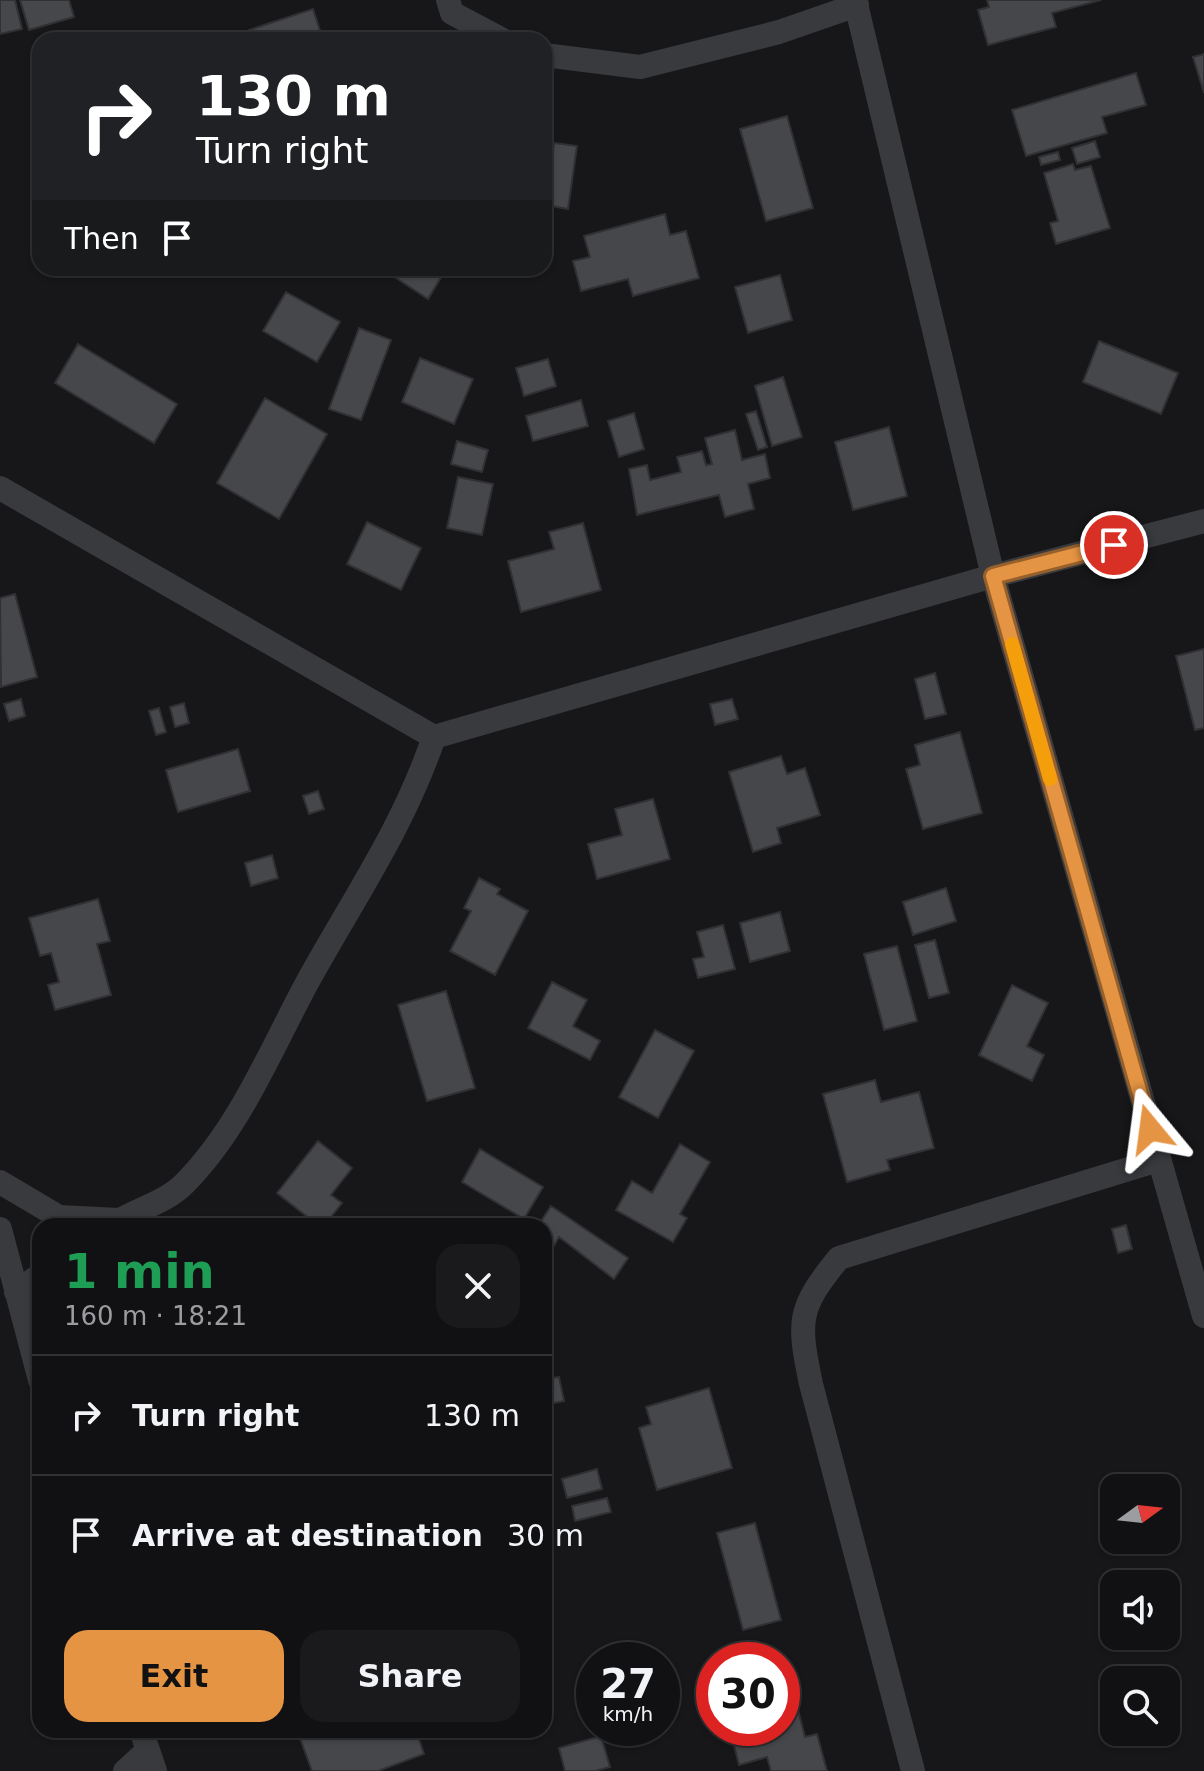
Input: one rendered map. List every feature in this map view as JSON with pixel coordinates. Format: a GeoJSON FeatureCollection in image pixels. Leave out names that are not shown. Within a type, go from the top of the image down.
{"type":"FeatureCollection","features":[{"type":"Feature","properties":{"kind":"street"},"geometry":{"type":"LineString","coordinates":[[448,0],[452,13],[488,32]]}},
{"type":"Feature","properties":{"kind":"street"},"geometry":{"type":"LineString","coordinates":[[552,56],[640,67],[779,32],[856,3],[993,576],[1158,1160],[1200,1285],[1204,1316]]}},
{"type":"Feature","properties":{"kind":"street"},"geometry":{"type":"LineString","coordinates":[[0,488],[434,737],[993,576],[1204,521]]}},
{"type":"Feature","properties":{"kind":"street"},"geometry":{"type":"LineString","coordinates":[[124,1218],[183,1185],[251,1090],[309,980],[395,834],[415,793],[434,737]]}},
{"type":"Feature","properties":{"kind":"street"},"geometry":{"type":"LineString","coordinates":[[913,1771],[811,1384],[801,1332],[812,1291],[839,1258],[1158,1160]]}},
{"type":"Feature","properties":{"kind":"street"},"geometry":{"type":"LineString","coordinates":[[0,1182],[59,1217],[68,1218]]}},
{"type":"Feature","properties":{"kind":"street"},"geometry":{"type":"LineString","coordinates":[[0,1229],[32,1351]]}},
{"type":"Feature","properties":{"kind":"street"},"geometry":{"type":"LineString","coordinates":[[16,1292],[32,1281]]}},
{"type":"Feature","properties":{"kind":"street"},"geometry":{"type":"LineString","coordinates":[[125,1771],[148,1750]]}},
{"type":"Feature","properties":{"kind":"building"},"geometry":{"type":"Polygon","coordinates":[[[0,0],[15,0],[22,29],[0,34],[0,0]]]}},
{"type":"Feature","properties":{"kind":"building"},"geometry":{"type":"Polygon","coordinates":[[[20,0],[69,0],[74,17],[29,30],[20,0]]]}},
{"type":"Feature","properties":{"kind":"building"},"geometry":{"type":"Polygon","coordinates":[[[987,0],[1101,0],[1052,13],[1056,27],[988,45],[978,10],[989,7],[987,0]]]}},
{"type":"Feature","properties":{"kind":"building"},"geometry":{"type":"Polygon","coordinates":[[[313,9],[320,32],[250,32],[313,9]]]}},
{"type":"Feature","properties":{"kind":"building"},"geometry":{"type":"Polygon","coordinates":[[[1204,54],[1204,93],[1193,57],[1204,54]]]}},
{"type":"Feature","properties":{"kind":"building"},"geometry":{"type":"Polygon","coordinates":[[[1136,73],[1146,105],[1102,117],[1107,133],[1026,156],[1012,110],[1136,73]]]}},
{"type":"Feature","properties":{"kind":"building"},"geometry":{"type":"Polygon","coordinates":[[[787,116],[813,208],[766,221],[740,129],[787,116]]]}},
{"type":"Feature","properties":{"kind":"building"},"geometry":{"type":"Polygon","coordinates":[[[1095,141],[1100,157],[1077,164],[1072,148],[1095,141]]]}},
{"type":"Feature","properties":{"kind":"building"},"geometry":{"type":"Polygon","coordinates":[[[554,143],[577,146],[568,209],[552,206],[554,143]]]}},
{"type":"Feature","properties":{"kind":"building"},"geometry":{"type":"Polygon","coordinates":[[[1058,152],[1060,160],[1041,165],[1039,157],[1058,152]]]}},
{"type":"Feature","properties":{"kind":"building"},"geometry":{"type":"Polygon","coordinates":[[[1073,164],[1075,170],[1091,166],[1110,228],[1056,244],[1050,223],[1058,221],[1044,173],[1073,164]]]}},
{"type":"Feature","properties":{"kind":"building"},"geometry":{"type":"Polygon","coordinates":[[[665,214],[670,235],[686,231],[699,278],[633,296],[628,279],[581,291],[573,261],[590,257],[584,236],[665,214]]]}},
{"type":"Feature","properties":{"kind":"building"},"geometry":{"type":"Polygon","coordinates":[[[780,275],[792,320],[748,333],[735,287],[780,275]]]}},
{"type":"Feature","properties":{"kind":"building"},"geometry":{"type":"Polygon","coordinates":[[[393,276],[442,276],[428,299],[393,276]]]}},
{"type":"Feature","properties":{"kind":"building"},"geometry":{"type":"Polygon","coordinates":[[[286,292],[340,322],[317,362],[263,331],[286,292]]]}},
{"type":"Feature","properties":{"kind":"building"},"geometry":{"type":"Polygon","coordinates":[[[359,328],[391,340],[361,420],[329,409],[359,328]]]}},
{"type":"Feature","properties":{"kind":"building"},"geometry":{"type":"Polygon","coordinates":[[[1099,341],[1178,373],[1161,414],[1083,382],[1099,341]]]}},
{"type":"Feature","properties":{"kind":"building"},"geometry":{"type":"Polygon","coordinates":[[[78,344],[177,404],[154,443],[55,383],[78,344]]]}},
{"type":"Feature","properties":{"kind":"building"},"geometry":{"type":"Polygon","coordinates":[[[420,358],[473,379],[454,424],[402,402],[420,358]]]}},
{"type":"Feature","properties":{"kind":"building"},"geometry":{"type":"Polygon","coordinates":[[[548,359],[556,386],[524,396],[516,368],[548,359]]]}},
{"type":"Feature","properties":{"kind":"building"},"geometry":{"type":"Polygon","coordinates":[[[783,377],[802,437],[772,446],[755,386],[783,377]]]}},
{"type":"Feature","properties":{"kind":"building"},"geometry":{"type":"Polygon","coordinates":[[[265,398],[327,434],[279,519],[217,483],[265,398]]]}},
{"type":"Feature","properties":{"kind":"building"},"geometry":{"type":"Polygon","coordinates":[[[581,400],[588,426],[533,441],[526,416],[581,400]]]}},
{"type":"Feature","properties":{"kind":"building"},"geometry":{"type":"Polygon","coordinates":[[[756,411],[767,447],[758,450],[746,414],[756,411]]]}},
{"type":"Feature","properties":{"kind":"building"},"geometry":{"type":"Polygon","coordinates":[[[634,413],[644,449],[619,457],[608,421],[634,413]]]}},
{"type":"Feature","properties":{"kind":"building"},"geometry":{"type":"Polygon","coordinates":[[[889,427],[907,496],[853,510],[835,442],[889,427]]]}},
{"type":"Feature","properties":{"kind":"building"},"geometry":{"type":"Polygon","coordinates":[[[735,430],[742,460],[765,454],[770,478],[748,484],[754,509],[725,517],[719,495],[637,515],[629,469],[647,465],[650,480],[681,472],[677,457],[702,451],[706,465],[712,464],[705,438],[735,430]]]}},
{"type":"Feature","properties":{"kind":"building"},"geometry":{"type":"Polygon","coordinates":[[[457,441],[488,450],[482,472],[451,464],[457,441]]]}},
{"type":"Feature","properties":{"kind":"building"},"geometry":{"type":"Polygon","coordinates":[[[458,477],[493,484],[482,535],[447,528],[458,477]]]}},
{"type":"Feature","properties":{"kind":"building"},"geometry":{"type":"Polygon","coordinates":[[[367,522],[421,548],[401,590],[347,564],[367,522]]]}},
{"type":"Feature","properties":{"kind":"building"},"geometry":{"type":"Polygon","coordinates":[[[583,523],[601,590],[521,612],[508,561],[554,549],[549,532],[583,523]]]}},
{"type":"Feature","properties":{"kind":"building"},"geometry":{"type":"Polygon","coordinates":[[[15,594],[37,677],[1,687],[0,598],[15,594]]]}},
{"type":"Feature","properties":{"kind":"building"},"geometry":{"type":"Polygon","coordinates":[[[1204,649],[1204,728],[1195,730],[1176,656],[1204,649]]]}},
{"type":"Feature","properties":{"kind":"building"},"geometry":{"type":"Polygon","coordinates":[[[935,673],[946,714],[925,719],[915,679],[935,673]]]}},
{"type":"Feature","properties":{"kind":"building"},"geometry":{"type":"Polygon","coordinates":[[[21,699],[25,716],[9,721],[4,704],[21,699]]]}},
{"type":"Feature","properties":{"kind":"building"},"geometry":{"type":"Polygon","coordinates":[[[732,699],[738,719],[715,725],[710,704],[732,699]]]}},
{"type":"Feature","properties":{"kind":"building"},"geometry":{"type":"Polygon","coordinates":[[[184,703],[189,723],[175,727],[170,707],[184,703]]]}},
{"type":"Feature","properties":{"kind":"building"},"geometry":{"type":"Polygon","coordinates":[[[159,708],[166,732],[156,735],[149,711],[159,708]]]}},
{"type":"Feature","properties":{"kind":"building"},"geometry":{"type":"Polygon","coordinates":[[[960,732],[982,813],[923,829],[906,769],[920,765],[915,745],[960,732]]]}},
{"type":"Feature","properties":{"kind":"building"},"geometry":{"type":"Polygon","coordinates":[[[238,749],[250,791],[178,812],[166,770],[238,749]]]}},
{"type":"Feature","properties":{"kind":"building"},"geometry":{"type":"Polygon","coordinates":[[[781,756],[787,774],[805,768],[820,815],[777,828],[781,843],[753,852],[729,772],[781,756]]]}},
{"type":"Feature","properties":{"kind":"building"},"geometry":{"type":"Polygon","coordinates":[[[318,791],[324,809],[309,814],[303,796],[318,791]]]}},
{"type":"Feature","properties":{"kind":"building"},"geometry":{"type":"Polygon","coordinates":[[[653,799],[670,859],[597,879],[588,844],[622,835],[615,809],[653,799]]]}},
{"type":"Feature","properties":{"kind":"building"},"geometry":{"type":"Polygon","coordinates":[[[272,855],[278,878],[251,886],[245,863],[272,855]]]}},
{"type":"Feature","properties":{"kind":"building"},"geometry":{"type":"Polygon","coordinates":[[[479,878],[500,889],[497,894],[528,911],[495,975],[450,951],[471,911],[464,908],[479,878]]]}},
{"type":"Feature","properties":{"kind":"building"},"geometry":{"type":"Polygon","coordinates":[[[946,888],[956,921],[913,935],[903,902],[946,888]]]}},
{"type":"Feature","properties":{"kind":"building"},"geometry":{"type":"Polygon","coordinates":[[[98,899],[110,941],[97,944],[111,995],[55,1010],[48,985],[59,982],[51,953],[40,956],[29,918],[98,899]]]}},
{"type":"Feature","properties":{"kind":"building"},"geometry":{"type":"Polygon","coordinates":[[[780,912],[790,951],[750,962],[740,923],[780,912]]]}},
{"type":"Feature","properties":{"kind":"building"},"geometry":{"type":"Polygon","coordinates":[[[723,925],[735,969],[698,978],[693,959],[704,957],[697,932],[723,925]]]}},
{"type":"Feature","properties":{"kind":"building"},"geometry":{"type":"Polygon","coordinates":[[[935,940],[949,993],[929,998],[915,945],[935,940]]]}},
{"type":"Feature","properties":{"kind":"building"},"geometry":{"type":"Polygon","coordinates":[[[897,946],[917,1021],[884,1030],[864,954],[897,946]]]}},
{"type":"Feature","properties":{"kind":"building"},"geometry":{"type":"Polygon","coordinates":[[[552,982],[587,1000],[573,1026],[600,1041],[590,1060],[528,1028],[552,982]]]}},
{"type":"Feature","properties":{"kind":"building"},"geometry":{"type":"Polygon","coordinates":[[[1012,985],[1048,1003],[1027,1046],[1044,1055],[1032,1081],[979,1055],[1012,985]]]}},
{"type":"Feature","properties":{"kind":"building"},"geometry":{"type":"Polygon","coordinates":[[[446,991],[475,1088],[427,1101],[398,1005],[446,991]]]}},
{"type":"Feature","properties":{"kind":"building"},"geometry":{"type":"Polygon","coordinates":[[[655,1030],[694,1051],[658,1118],[619,1097],[655,1030]]]}},
{"type":"Feature","properties":{"kind":"building"},"geometry":{"type":"Polygon","coordinates":[[[875,1080],[881,1102],[919,1092],[934,1148],[887,1160],[890,1170],[847,1182],[823,1094],[875,1080]]]}},
{"type":"Feature","properties":{"kind":"building"},"geometry":{"type":"Polygon","coordinates":[[[318,1141],[352,1168],[331,1195],[342,1203],[330,1218],[309,1218],[277,1193],[318,1141]]]}},
{"type":"Feature","properties":{"kind":"building"},"geometry":{"type":"Polygon","coordinates":[[[680,1144],[710,1162],[680,1214],[687,1218],[673,1242],[616,1210],[632,1181],[652,1193],[680,1144]]]}},
{"type":"Feature","properties":{"kind":"building"},"geometry":{"type":"Polygon","coordinates":[[[480,1149],[543,1187],[522,1218],[462,1182],[480,1149]]]}},
{"type":"Feature","properties":{"kind":"building"},"geometry":{"type":"Polygon","coordinates":[[[551,1206],[628,1258],[614,1279],[559,1237],[552,1249],[552,1218],[543,1218],[551,1206]]]}},
{"type":"Feature","properties":{"kind":"building"},"geometry":{"type":"Polygon","coordinates":[[[1126,1225],[1132,1249],[1118,1253],[1112,1229],[1126,1225]]]}},
{"type":"Feature","properties":{"kind":"building"},"geometry":{"type":"Polygon","coordinates":[[[559,1377],[564,1401],[552,1403],[552,1378],[559,1377]]]}},
{"type":"Feature","properties":{"kind":"building"},"geometry":{"type":"Polygon","coordinates":[[[709,1388],[732,1468],[657,1490],[639,1428],[651,1424],[646,1407],[709,1388]]]}},
{"type":"Feature","properties":{"kind":"building"},"geometry":{"type":"Polygon","coordinates":[[[597,1469],[602,1489],[567,1498],[562,1479],[597,1469]]]}},
{"type":"Feature","properties":{"kind":"building"},"geometry":{"type":"Polygon","coordinates":[[[607,1498],[611,1512],[575,1521],[572,1506],[607,1498]]]}},
{"type":"Feature","properties":{"kind":"building"},"geometry":{"type":"Polygon","coordinates":[[[755,1523],[781,1620],[743,1630],[717,1533],[755,1523]]]}},
{"type":"Feature","properties":{"kind":"building"},"geometry":{"type":"Polygon","coordinates":[[[800,1718],[805,1737],[817,1734],[827,1771],[771,1771],[767,1757],[739,1765],[734,1746],[800,1746],[800,1718]]]}},
{"type":"Feature","properties":{"kind":"building"},"geometry":{"type":"Polygon","coordinates":[[[300,1738],[422,1738],[419,1739],[424,1754],[378,1771],[312,1771],[300,1738]]]}},
{"type":"Feature","properties":{"kind":"building"},"geometry":{"type":"Polygon","coordinates":[[[576,1743],[576,1746],[604,1746],[610,1767],[595,1771],[565,1771],[559,1748],[576,1743]]]}},
{"type":"Feature","properties":{"kind":"slow traffic"},"geometry":{"type":"LineString","coordinates":[[1012,644],[1050,779]]}},
{"type":"Feature","properties":{"kind":"route"},"geometry":{"type":"LineString","coordinates":[[1114,545],[993,576],[1150,1129]]}}]}
